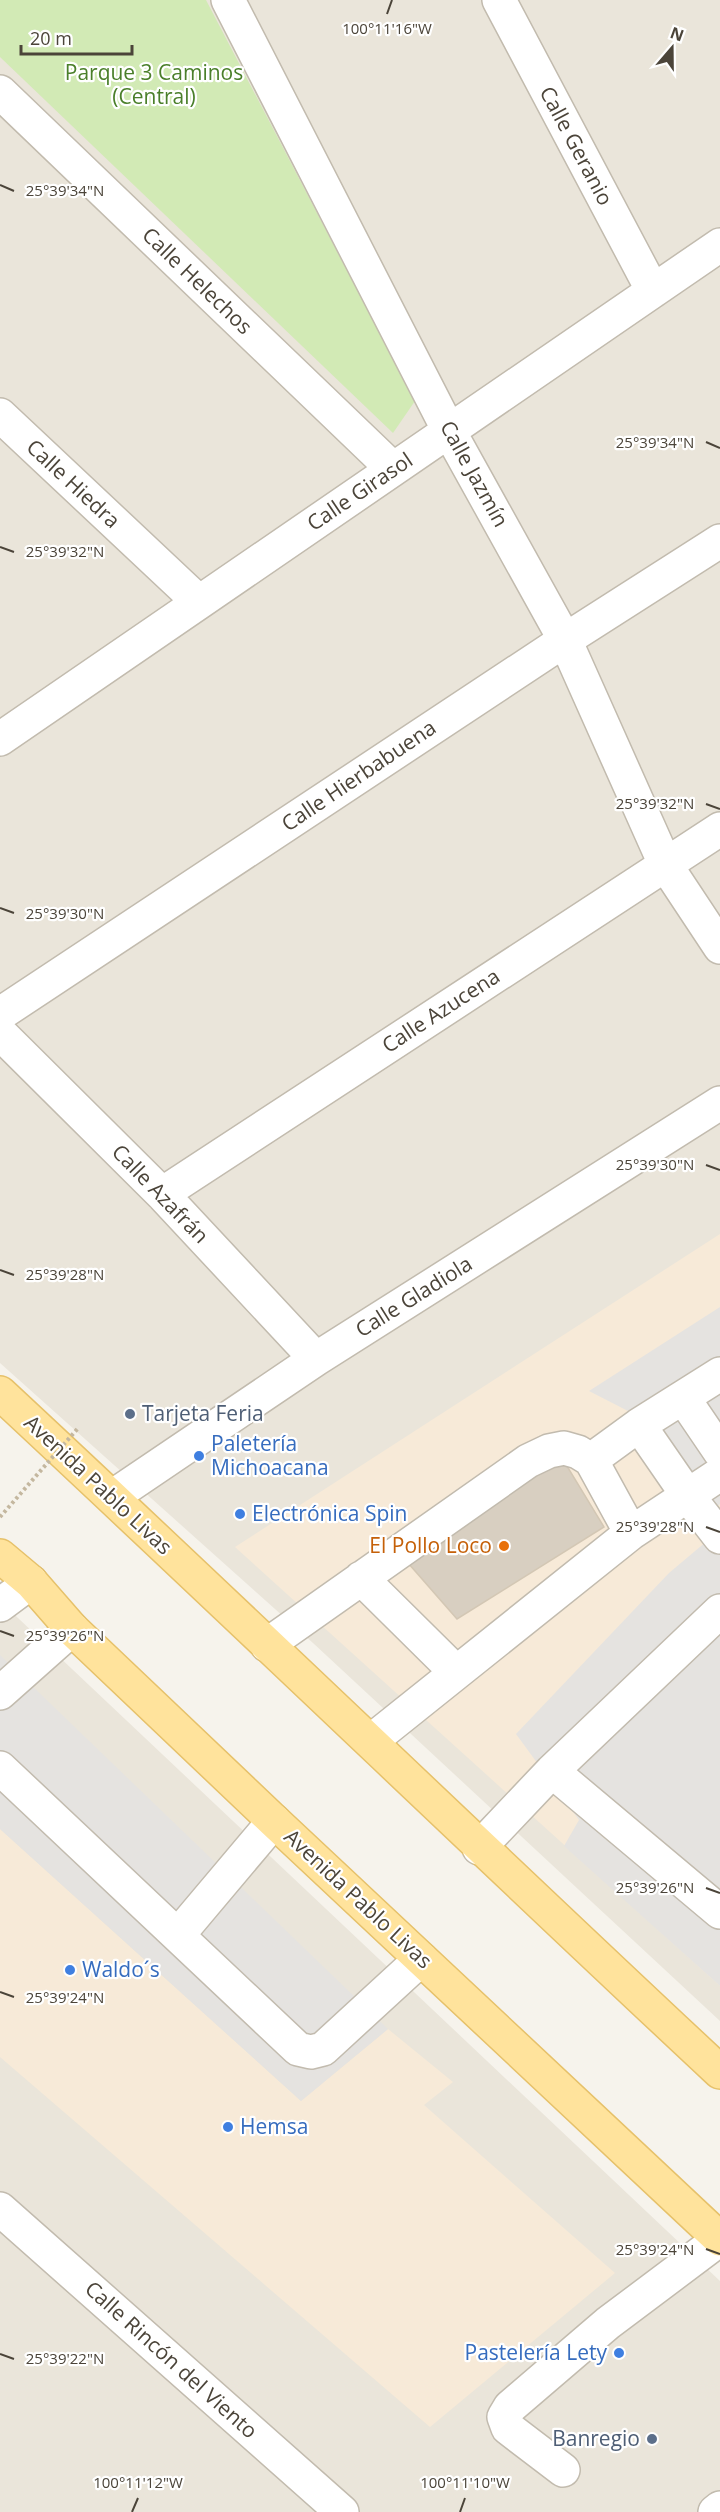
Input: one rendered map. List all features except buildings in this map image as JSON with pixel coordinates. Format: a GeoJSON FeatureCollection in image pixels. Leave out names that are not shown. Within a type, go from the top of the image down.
{"type":"FeatureCollection","features":[{"type":"Feature","properties":{"kind":"main road","name":"Avenida Pablo Livas"},"geometry":{"type":"LineString","coordinates":[[0,1394],[370,1741],[479,1848],[720,2072]]}},
{"type":"Feature","properties":{"kind":"main road","name":"Avenida Pablo Livas"},"geometry":{"type":"LineString","coordinates":[[0,1556],[32,1582],[72,1629],[274,1821],[720,2239]]}},
{"type":"Feature","properties":{"kind":"street","name":"Calle Jazmín"},"geometry":{"type":"LineString","coordinates":[[228,0],[449,431],[565,640],[665,864],[720,947]]}},
{"type":"Feature","properties":{"kind":"street","name":"Calle Geranio"},"geometry":{"type":"LineString","coordinates":[[499,0],[653,291]]}},
{"type":"Feature","properties":{"kind":"street","name":"Calle Helechos"},"geometry":{"type":"LineString","coordinates":[[0,92],[393,470]]}},
{"type":"Feature","properties":{"kind":"street","name":"Calle Girasol"},"geometry":{"type":"LineString","coordinates":[[1,736],[720,245]]}},
{"type":"Feature","properties":{"kind":"street","name":"Calle Hiedra"},"geometry":{"type":"LineString","coordinates":[[0,415],[199,602]]}},
{"type":"Feature","properties":{"kind":"street","name":"Calle Hierbabuena"},"geometry":{"type":"LineString","coordinates":[[0,1014],[565,640],[720,541]]}},
{"type":"Feature","properties":{"kind":"street","name":"Calle Azucena"},"geometry":{"type":"LineString","coordinates":[[162,1194],[720,829]]}},
{"type":"Feature","properties":{"kind":"street","name":"Calle Azafrán"},"geometry":{"type":"LineString","coordinates":[[0,1033],[162,1194],[316,1359]]}},
{"type":"Feature","properties":{"kind":"street","name":"Calle Gladiola"},"geometry":{"type":"LineString","coordinates":[[112,1497],[316,1359],[720,1103]]}},
{"type":"Feature","properties":{"kind":"street"},"geometry":{"type":"LineString","coordinates":[[591,1460],[639,1425],[684,1399],[720,1374]]}},
{"type":"Feature","properties":{"kind":"street"},"geometry":{"type":"LineString","coordinates":[[684,1399],[720,1452]]}},
{"type":"Feature","properties":{"kind":"street"},"geometry":{"type":"LineString","coordinates":[[639,1425],[688,1496],[720,1537]]}},
{"type":"Feature","properties":{"kind":"street"},"geometry":{"type":"LineString","coordinates":[[267,1645],[528,1461],[549,1451],[564,1448],[578,1452],[591,1460],[631,1533]]}},
{"type":"Feature","properties":{"kind":"street"},"geometry":{"type":"LineString","coordinates":[[370,1741],[631,1533],[720,1474]]}},
{"type":"Feature","properties":{"kind":"street"},"geometry":{"type":"LineString","coordinates":[[361,1578],[456,1672]]}},
{"type":"Feature","properties":{"kind":"street"},"geometry":{"type":"LineString","coordinates":[[0,1605],[32,1582]]}},
{"type":"Feature","properties":{"kind":"street"},"geometry":{"type":"LineString","coordinates":[[479,1848],[552,1771],[720,1611]]}},
{"type":"Feature","properties":{"kind":"street"},"geometry":{"type":"LineString","coordinates":[[0,1693],[72,1629]]}},
{"type":"Feature","properties":{"kind":"street"},"geometry":{"type":"LineString","coordinates":[[0,1768],[298,2049],[311,2052],[323,2049],[421,1959]]}},
{"type":"Feature","properties":{"kind":"street"},"geometry":{"type":"LineString","coordinates":[[552,1771],[720,1912]]}},
{"type":"Feature","properties":{"kind":"street"},"geometry":{"type":"LineString","coordinates":[[178,1935],[274,1821]]}},
{"type":"Feature","properties":{"kind":"street","name":"Calle Rincón del Viento"},"geometry":{"type":"LineString","coordinates":[[0,2209],[342,2512]]}},
{"type":"Feature","properties":{"kind":"street"},"geometry":{"type":"LineString","coordinates":[[562,2470],[508,2428],[504,2417],[510,2407],[608,2323],[720,2239]]}},
{"type":"Feature","properties":{"kind":"street"},"geometry":{"type":"LineString","coordinates":[[715,2512],[720,2508]]}},
{"type":"Feature","properties":{"kind":"path"},"geometry":{"type":"LineString","coordinates":[[0,1517],[79,1427]]}},
{"type":"Feature","properties":{"kind":"shaded area"},"geometry":{"type":"Polygon","coordinates":[[[0,0],[720,0],[720,2021],[313,1643],[0,1363],[0,0]]]}},
{"type":"Feature","properties":{"kind":"shaded area"},"geometry":{"type":"Polygon","coordinates":[[[720,1234],[720,1986],[235,1547],[720,1234]]]}},
{"type":"Feature","properties":{"kind":"shaded area"},"geometry":{"type":"Polygon","coordinates":[[[720,1307],[720,1504],[716,1507],[628,1411],[589,1391],[720,1307]]]}},
{"type":"Feature","properties":{"kind":"shaded area"},"geometry":{"type":"Polygon","coordinates":[[[720,1530],[720,1986],[564,1846],[579,1820],[516,1734],[669,1573],[720,1530]]]}},
{"type":"Feature","properties":{"kind":"shaded area"},"geometry":{"type":"Polygon","coordinates":[[[0,1601],[720,2281],[720,2512],[0,2512],[0,1601]]]}},
{"type":"Feature","properties":{"kind":"shaded area"},"geometry":{"type":"Polygon","coordinates":[[[0,1655],[388,2029],[301,2101],[0,1829],[0,1655]]]}},
{"type":"Feature","properties":{"kind":"shaded area"},"geometry":{"type":"Polygon","coordinates":[[[0,1829],[301,2101],[388,2029],[453,2082],[424,2105],[615,2273],[430,2427],[0,2057],[0,1829]]]}},
{"type":"Feature","properties":{"kind":"green space","name":"Parque 3 Caminos (Central)"},"geometry":{"type":"Polygon","coordinates":[[[0,0],[206,0],[415,401],[393,433],[0,57],[0,0]]]}},
{"type":"Feature","properties":{"kind":"place","name":"Tarjeta Feria"},"geometry":{"type":"Point","coordinates":[130,1414]}},
{"type":"Feature","properties":{"kind":"place","name":"Paletería Michoacana"},"geometry":{"type":"Point","coordinates":[199,1456]}},
{"type":"Feature","properties":{"kind":"place","name":"Electrónica Spin"},"geometry":{"type":"Point","coordinates":[240,1514]}},
{"type":"Feature","properties":{"kind":"place","name":"El Pollo Loco"},"geometry":{"type":"Point","coordinates":[504,1546]}},
{"type":"Feature","properties":{"kind":"place","name":"Waldo´s"},"geometry":{"type":"Point","coordinates":[70,1970]}},
{"type":"Feature","properties":{"kind":"place","name":"Hemsa"},"geometry":{"type":"Point","coordinates":[228,2127]}},
{"type":"Feature","properties":{"kind":"place","name":"Pastelería Lety"},"geometry":{"type":"Point","coordinates":[619,2353]}},
{"type":"Feature","properties":{"kind":"place","name":"Banregio"},"geometry":{"type":"Point","coordinates":[652,2439]}}]}
